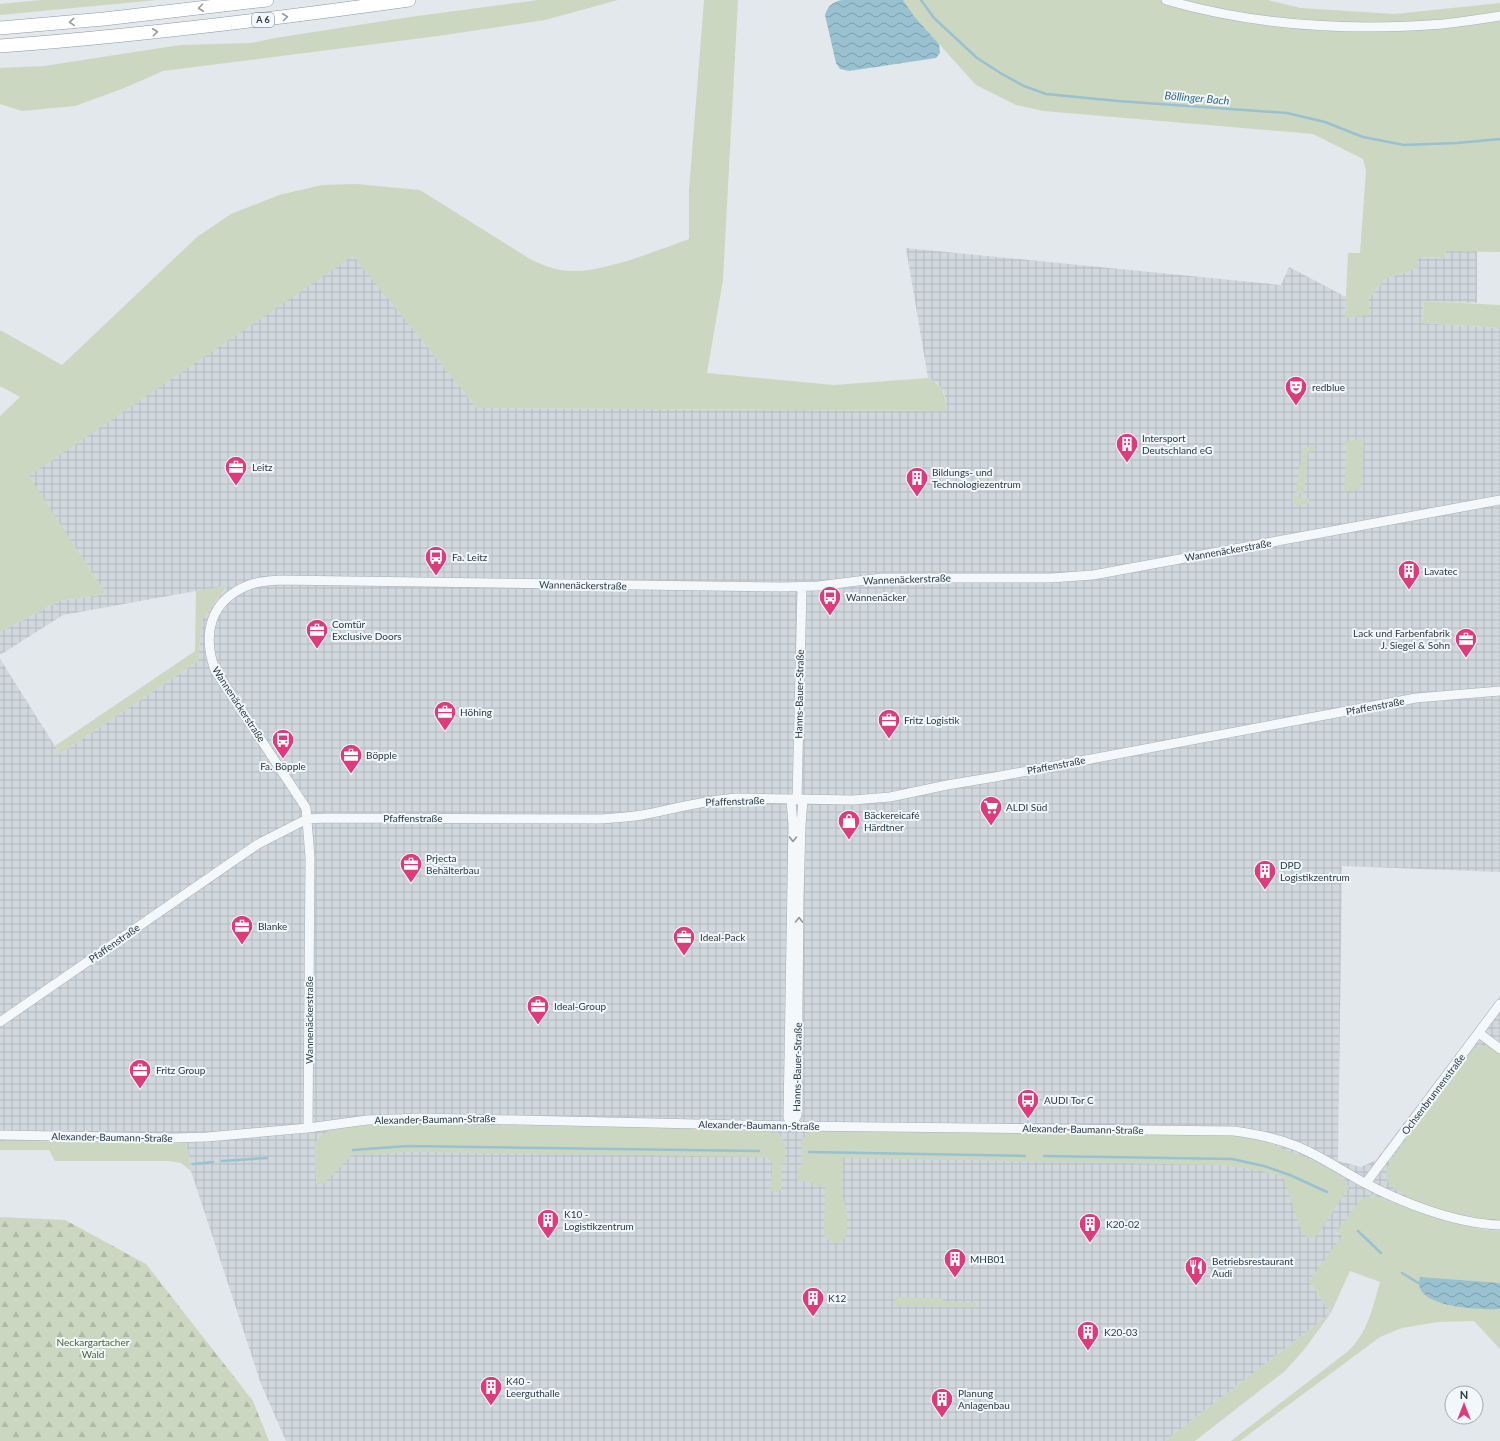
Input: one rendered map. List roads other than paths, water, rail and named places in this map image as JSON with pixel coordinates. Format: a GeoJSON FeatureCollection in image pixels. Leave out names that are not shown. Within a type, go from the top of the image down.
{"type":"FeatureCollection","features":[{"type":"Feature","properties":{"kind":"highway","name":"A 6"},"geometry":{"type":"LineString","coordinates":[[0,28],[135,16],[268,0]]}},
{"type":"Feature","properties":{"kind":"highway","name":"A 6"},"geometry":{"type":"LineString","coordinates":[[0,46],[209,26],[409,0]]}},
{"type":"Feature","properties":{"kind":"street"},"geometry":{"type":"LineString","coordinates":[[1166,0],[1224,14],[1295,24],[1362,27],[1443,24],[1500,16]]}},
{"type":"Feature","properties":{"kind":"street","name":"Wannenäckerstraße"},"geometry":{"type":"LineString","coordinates":[[308,1128],[310,857],[306,808],[215,670],[210,656],[208,638],[212,621],[218,608],[239,590],[262,582],[280,580],[802,587],[882,578],[1051,578],[1093,575],[1500,500]]}},
{"type":"Feature","properties":{"kind":"street","name":"Hanns-Bauer-Straße"},"geometry":{"type":"LineString","coordinates":[[790,1126],[797,1115],[794,994],[795,898],[801,825],[797,800],[802,587]]}},
{"type":"Feature","properties":{"kind":"street","name":"Pfaffenstraße"},"geometry":{"type":"LineString","coordinates":[[0,1022],[258,844],[306,819],[601,819],[636,816],[719,799],[737,798],[847,801],[890,797],[947,785],[1416,698],[1500,691]]}},
{"type":"Feature","properties":{"kind":"street","name":"Ochsenbrunnenstraße"},"geometry":{"type":"LineString","coordinates":[[1366,1184],[1500,1004]]}},
{"type":"Feature","properties":{"kind":"street"},"geometry":{"type":"LineString","coordinates":[[1479,1033],[1500,1049]]}},
{"type":"Feature","properties":{"kind":"street","name":"Alexander-Baumann-Straße"},"geometry":{"type":"LineString","coordinates":[[0,1135],[174,1138],[207,1137],[308,1128],[367,1120],[422,1118],[790,1126],[1234,1131],[1274,1138],[1297,1146],[1325,1160],[1366,1184],[1411,1204],[1449,1217],[1500,1225]]}},
{"type":"Feature","properties":{"kind":"water"},"geometry":{"type":"Polygon","coordinates":[[[842,0],[903,0],[914,16],[939,44],[940,53],[936,58],[849,71],[840,69],[836,63],[825,15],[829,7],[833,3],[842,0]]]}},
{"type":"Feature","properties":{"kind":"water"},"geometry":{"type":"Polygon","coordinates":[[[1420,1277],[1500,1283],[1500,1309],[1478,1309],[1449,1305],[1436,1301],[1426,1295],[1420,1287],[1420,1277]]]}},
{"type":"Feature","properties":{"kind":"waterway","name":"Böllinger Bach"},"geometry":{"type":"LineString","coordinates":[[921,0],[934,18],[977,58],[1024,86],[1046,94],[1118,101],[1287,113],[1325,122],[1363,137],[1404,145],[1457,143],[1500,139]]}},
{"type":"Feature","properties":{"kind":"waterway"},"geometry":{"type":"LineString","coordinates":[[353,1150],[407,1146],[759,1151]]}},
{"type":"Feature","properties":{"kind":"waterway"},"geometry":{"type":"LineString","coordinates":[[809,1152],[1025,1156]]}},
{"type":"Feature","properties":{"kind":"waterway"},"geometry":{"type":"LineString","coordinates":[[1044,1156],[1232,1159],[1264,1166],[1290,1175],[1327,1192]]}},
{"type":"Feature","properties":{"kind":"waterway"},"geometry":{"type":"LineString","coordinates":[[222,1161],[267,1158]]}},
{"type":"Feature","properties":{"kind":"waterway"},"geometry":{"type":"LineString","coordinates":[[193,1164],[213,1162]]}},
{"type":"Feature","properties":{"kind":"waterway"},"geometry":{"type":"LineString","coordinates":[[1358,1231],[1381,1253]]}},
{"type":"Feature","properties":{"kind":"waterway"},"geometry":{"type":"LineString","coordinates":[[1402,1273],[1420,1284]]}},
{"type":"Feature","properties":{"kind":"place","name":"redblue"},"geometry":{"type":"Point","coordinates":[1296,406]}},
{"type":"Feature","properties":{"kind":"place","name":"Intersport Deutschland eG"},"geometry":{"type":"Point","coordinates":[1127,464]}},
{"type":"Feature","properties":{"kind":"place","name":"Leitz"},"geometry":{"type":"Point","coordinates":[236,486]}},
{"type":"Feature","properties":{"kind":"place","name":"Bildungs- und Technologiezentrum"},"geometry":{"type":"Point","coordinates":[917,498]}},
{"type":"Feature","properties":{"kind":"place","name":"Fa. Leitz"},"geometry":{"type":"Point","coordinates":[436,576]}},
{"type":"Feature","properties":{"kind":"place","name":"Lavatec"},"geometry":{"type":"Point","coordinates":[1409,590]}},
{"type":"Feature","properties":{"kind":"place","name":"Wannenäcker"},"geometry":{"type":"Point","coordinates":[830,616]}},
{"type":"Feature","properties":{"kind":"place","name":"Comtür Exclusive Doors"},"geometry":{"type":"Point","coordinates":[317,650]}},
{"type":"Feature","properties":{"kind":"place","name":"Lack und Farbenfabrik J. Siegel & Sohn"},"geometry":{"type":"Point","coordinates":[1466,658]}},
{"type":"Feature","properties":{"kind":"place","name":"Höhing"},"geometry":{"type":"Point","coordinates":[445,732]}},
{"type":"Feature","properties":{"kind":"place","name":"Fritz Logistik"},"geometry":{"type":"Point","coordinates":[889,740]}},
{"type":"Feature","properties":{"kind":"place","name":"Fa. Böpple"},"geometry":{"type":"Point","coordinates":[283,760]}},
{"type":"Feature","properties":{"kind":"place","name":"Böpple"},"geometry":{"type":"Point","coordinates":[351,774]}},
{"type":"Feature","properties":{"kind":"place","name":"ALDI Süd"},"geometry":{"type":"Point","coordinates":[991,826]}},
{"type":"Feature","properties":{"kind":"place","name":"Bäckereicafé Härdtner"},"geometry":{"type":"Point","coordinates":[849,840]}},
{"type":"Feature","properties":{"kind":"place","name":"Prjecta Behälterbau"},"geometry":{"type":"Point","coordinates":[411,884]}},
{"type":"Feature","properties":{"kind":"place","name":"DPD Logistikzentrum"},"geometry":{"type":"Point","coordinates":[1265,890]}},
{"type":"Feature","properties":{"kind":"place","name":"Blanke"},"geometry":{"type":"Point","coordinates":[242,946]}},
{"type":"Feature","properties":{"kind":"place","name":"Ideal-Pack"},"geometry":{"type":"Point","coordinates":[684,956]}},
{"type":"Feature","properties":{"kind":"place","name":"Ideal-Group"},"geometry":{"type":"Point","coordinates":[538,1026]}},
{"type":"Feature","properties":{"kind":"place","name":"Fritz Group"},"geometry":{"type":"Point","coordinates":[140,1090]}},
{"type":"Feature","properties":{"kind":"place","name":"AUDI Tor C"},"geometry":{"type":"Point","coordinates":[1028,1120]}},
{"type":"Feature","properties":{"kind":"place","name":"K10 - Logistikzentrum"},"geometry":{"type":"Point","coordinates":[548,1240]}},
{"type":"Feature","properties":{"kind":"place","name":"K20-02"},"geometry":{"type":"Point","coordinates":[1090,1244]}},
{"type":"Feature","properties":{"kind":"place","name":"MHB01"},"geometry":{"type":"Point","coordinates":[955,1278]}},
{"type":"Feature","properties":{"kind":"place","name":"Betriebsrestaurant Audi"},"geometry":{"type":"Point","coordinates":[1196,1286]}},
{"type":"Feature","properties":{"kind":"place","name":"K12"},"geometry":{"type":"Point","coordinates":[813,1318]}},
{"type":"Feature","properties":{"kind":"place","name":"K20-03"},"geometry":{"type":"Point","coordinates":[1088,1352]}},
{"type":"Feature","properties":{"kind":"place","name":"K40 - Leerguthalle"},"geometry":{"type":"Point","coordinates":[491,1406]}},
{"type":"Feature","properties":{"kind":"place","name":"Planung Anlagenbau"},"geometry":{"type":"Point","coordinates":[942,1418]}},
{"type":"Feature","properties":{"kind":"park label","name":"Neckargartacher Wald"},"geometry":{"type":"Point","coordinates":[93,1348]}}]}
